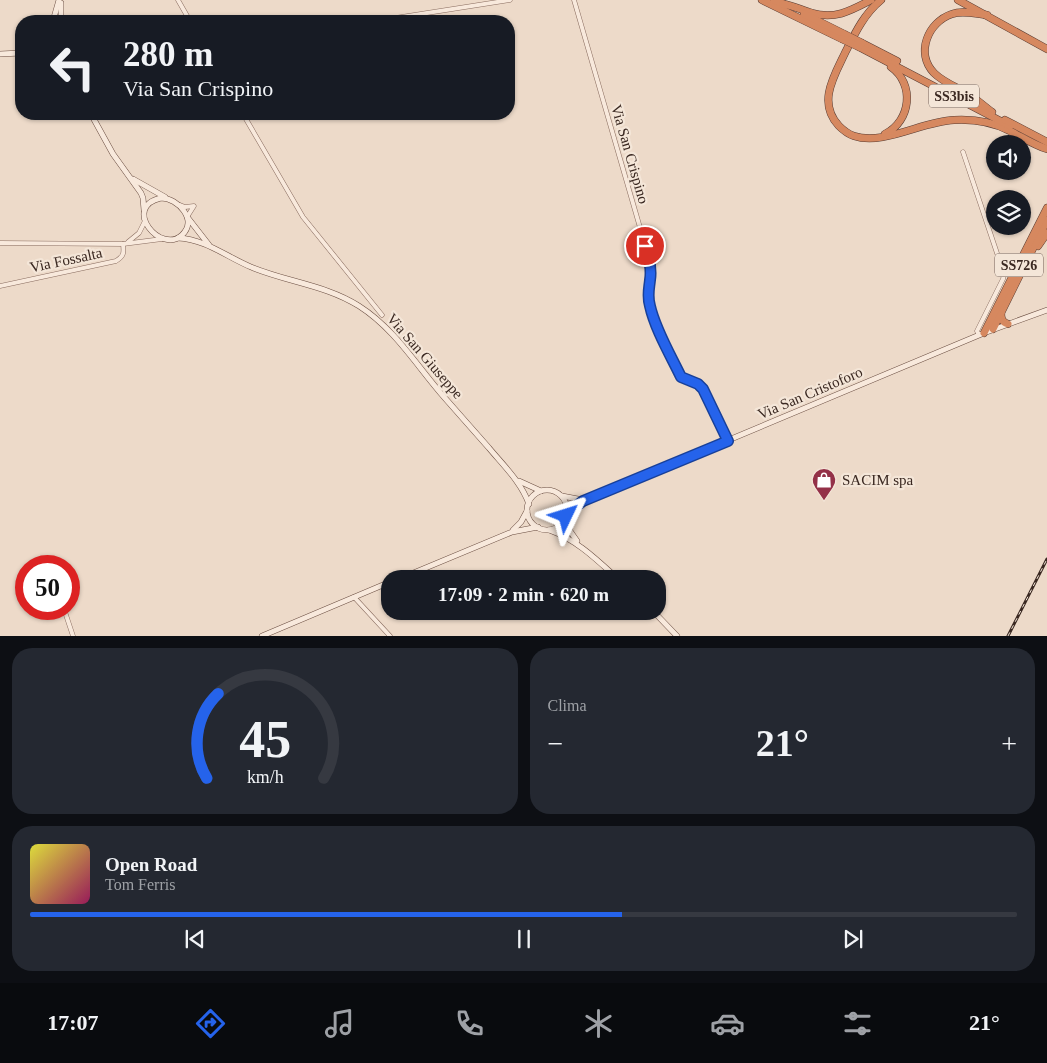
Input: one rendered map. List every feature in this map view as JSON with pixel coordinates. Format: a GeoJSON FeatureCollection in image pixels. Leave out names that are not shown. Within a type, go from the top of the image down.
{"type":"FeatureCollection","features":[{"type":"Feature","properties":{"kind":"highway","name":"SS3bis"},"geometry":{"type":"LineString","coordinates":[[762,0],[783,7],[843,36],[1047,142]]}},
{"type":"Feature","properties":{"kind":"highway","name":"SS3bis"},"geometry":{"type":"LineString","coordinates":[[774,0],[783,7]]}},
{"type":"Feature","properties":{"kind":"highway"},"geometry":{"type":"LineString","coordinates":[[783,7],[797,7],[824,16],[839,15],[871,0]]}},
{"type":"Feature","properties":{"kind":"highway"},"geometry":{"type":"LineString","coordinates":[[881,0],[860,24],[832,78],[828,90],[830,112],[834,121],[842,130],[852,136],[865,139],[878,138],[941,121],[968,120],[996,125],[1047,148]]}},
{"type":"Feature","properties":{"kind":"highway"},"geometry":{"type":"LineString","coordinates":[[958,0],[1047,47]]}},
{"type":"Feature","properties":{"kind":"highway"},"geometry":{"type":"LineString","coordinates":[[987,16],[967,12],[954,13],[944,17],[930,30],[925,52],[927,64],[934,73],[947,83],[968,94],[993,113]]}},
{"type":"Feature","properties":{"kind":"highway"},"geometry":{"type":"LineString","coordinates":[[1030,39],[1047,53]]}},
{"type":"Feature","properties":{"kind":"highway","name":"SS3bis"},"geometry":{"type":"LineString","coordinates":[[861,45],[1047,148]]}},
{"type":"Feature","properties":{"kind":"highway"},"geometry":{"type":"LineString","coordinates":[[861,45],[894,68],[902,78],[906,89],[905,112],[900,122],[892,130],[878,138]]}},
{"type":"Feature","properties":{"kind":"highway","name":"SS726"},"geometry":{"type":"LineString","coordinates":[[982,334],[990,322],[1047,208]]}},
{"type":"Feature","properties":{"kind":"highway","name":"SS726"},"geometry":{"type":"LineString","coordinates":[[993,330],[1047,220]]}},
{"type":"Feature","properties":{"kind":"highway"},"geometry":{"type":"LineString","coordinates":[[1024,267],[1047,233]]}},
{"type":"Feature","properties":{"kind":"highway"},"geometry":{"type":"LineString","coordinates":[[1001,312],[1003,322],[1008,324]]}},
{"type":"Feature","properties":{"kind":"main road"},"geometry":{"type":"LineString","coordinates":[[55,15],[60,0]]}},
{"type":"Feature","properties":{"kind":"main road"},"geometry":{"type":"LineString","coordinates":[[60,0],[61,15]]}},
{"type":"Feature","properties":{"kind":"main road"},"geometry":{"type":"LineString","coordinates":[[0,54],[15,52]]}},
{"type":"Feature","properties":{"kind":"main road"},"geometry":{"type":"LineString","coordinates":[[95,120],[113,154],[143,198],[145,221],[152,232],[163,239],[178,238],[182,235],[188,227],[188,217],[179,205],[130,178]]}},
{"type":"Feature","properties":{"kind":"main road"},"geometry":{"type":"LineString","coordinates":[[144,213],[154,199],[166,198]]}},
{"type":"Feature","properties":{"kind":"main road","name":"Via San Giuseppe"},"geometry":{"type":"LineString","coordinates":[[188,217],[211,247]]}},
{"type":"Feature","properties":{"kind":"main road","name":"Via San Giuseppe"},"geometry":{"type":"LineString","coordinates":[[178,238],[211,247],[252,268],[326,290],[357,305],[372,315],[389,329],[412,355],[427,377],[516,479],[529,504]]}},
{"type":"Feature","properties":{"kind":"main road","name":"Via San Cristoforo"},"geometry":{"type":"LineString","coordinates":[[567,513],[583,501],[982,334],[1047,310]]}},
{"type":"Feature","properties":{"kind":"main road","name":"Via San Giuseppe"},"geometry":{"type":"LineString","coordinates":[[516,479],[526,486],[541,491]]}},
{"type":"Feature","properties":{"kind":"main road"},"geometry":{"type":"LineString","coordinates":[[512,532],[528,511],[533,496],[541,491],[552,491],[562,496],[583,501]]}},
{"type":"Feature","properties":{"kind":"main road"},"geometry":{"type":"LineString","coordinates":[[549,530],[558,526],[567,513],[562,496]]}},
{"type":"Feature","properties":{"kind":"main road"},"geometry":{"type":"LineString","coordinates":[[528,511],[531,520],[538,527]]}},
{"type":"Feature","properties":{"kind":"main road"},"geometry":{"type":"LineString","coordinates":[[564,519],[579,544]]}},
{"type":"Feature","properties":{"kind":"main road"},"geometry":{"type":"LineString","coordinates":[[421,570],[512,532],[538,527],[565,535],[579,544],[608,570]]}},
{"type":"Feature","properties":{"kind":"main road"},"geometry":{"type":"LineString","coordinates":[[262,636],[381,586]]}},
{"type":"Feature","properties":{"kind":"main road"},"geometry":{"type":"LineString","coordinates":[[662,620],[678,636]]}},
{"type":"Feature","properties":{"kind":"street"},"geometry":{"type":"LineString","coordinates":[[178,0],[187,15]]}},
{"type":"Feature","properties":{"kind":"street"},"geometry":{"type":"LineString","coordinates":[[414,15],[510,0]]}},
{"type":"Feature","properties":{"kind":"street","name":"Via San Crispino"},"geometry":{"type":"LineString","coordinates":[[574,0],[650,262],[648,294],[650,307],[681,377],[698,384],[703,389],[728,441]]}},
{"type":"Feature","properties":{"kind":"street"},"geometry":{"type":"LineString","coordinates":[[246,120],[303,217],[382,315]]}},
{"type":"Feature","properties":{"kind":"street"},"geometry":{"type":"LineString","coordinates":[[963,152],[1004,274],[978,331],[982,334]]}},
{"type":"Feature","properties":{"kind":"street"},"geometry":{"type":"LineString","coordinates":[[179,205],[186,207],[196,205],[188,217]]}},
{"type":"Feature","properties":{"kind":"street"},"geometry":{"type":"LineString","coordinates":[[124,244],[139,233],[145,221]]}},
{"type":"Feature","properties":{"kind":"street"},"geometry":{"type":"LineString","coordinates":[[0,244],[124,244],[163,239]]}},
{"type":"Feature","properties":{"kind":"street","name":"Via Fossalta"},"geometry":{"type":"LineString","coordinates":[[0,286],[116,261],[124,253],[124,244]]}},
{"type":"Feature","properties":{"kind":"street"},"geometry":{"type":"LineString","coordinates":[[354,597],[390,636]]}},
{"type":"Feature","properties":{"kind":"street"},"geometry":{"type":"LineString","coordinates":[[68,620],[73,636]]}},
{"type":"Feature","properties":{"kind":"railway"},"geometry":{"type":"LineString","coordinates":[[1008,636],[1047,559]]}},
{"type":"Feature","properties":{"kind":"place","name":"SACIM spa"},"geometry":{"type":"Point","coordinates":[824,501]}},
{"type":"Feature","properties":{"kind":"route"},"geometry":{"type":"LineString","coordinates":[[566,516],[567,513],[583,501],[728,441],[703,389],[698,384],[681,377],[655,320],[648,294],[650,262],[645,246]]}}]}
